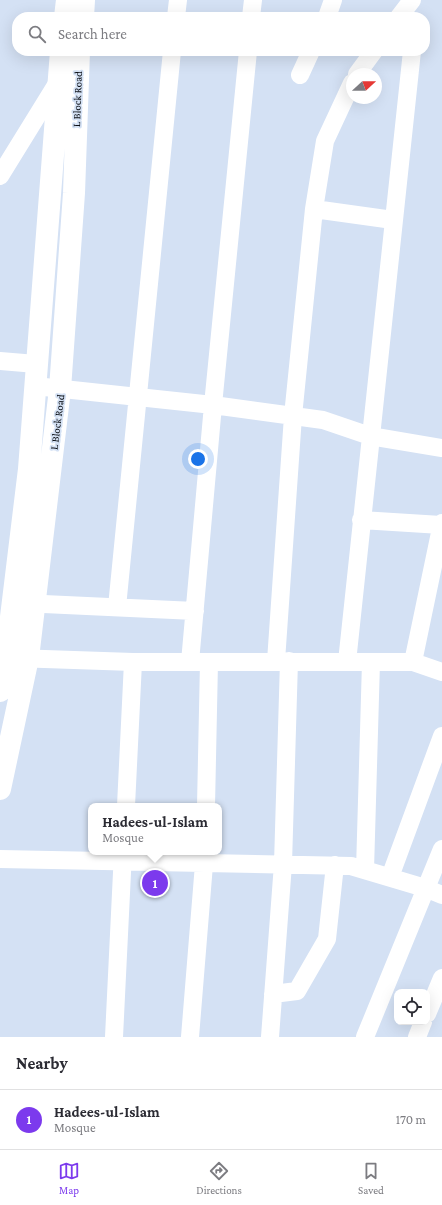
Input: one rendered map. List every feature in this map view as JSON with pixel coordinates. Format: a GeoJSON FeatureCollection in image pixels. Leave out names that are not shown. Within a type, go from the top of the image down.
{"type":"FeatureCollection","features":[{"type":"Feature","properties":{"kind":"main road"},"geometry":{"type":"LineString","coordinates":[[66,12],[67,0]]}},
{"type":"Feature","properties":{"kind":"main road"},"geometry":{"type":"LineString","coordinates":[[83,12],[84,0]]}},
{"type":"Feature","properties":{"kind":"main road","name":"L Block Road"},"geometry":{"type":"LineString","coordinates":[[0,692],[6,658],[8,593],[29,469],[61,56]]}},
{"type":"Feature","properties":{"kind":"main road","name":"L Block Road"},"geometry":{"type":"LineString","coordinates":[[0,789],[28,658],[36,603],[60,389],[74,193],[79,56]]}},
{"type":"Feature","properties":{"kind":"street"},"geometry":{"type":"LineString","coordinates":[[177,12],[178,0]]}},
{"type":"Feature","properties":{"kind":"street"},"geometry":{"type":"LineString","coordinates":[[252,12],[253,0]]}},
{"type":"Feature","properties":{"kind":"street"},"geometry":{"type":"LineString","coordinates":[[329,12],[333,0]]}},
{"type":"Feature","properties":{"kind":"street"},"geometry":{"type":"LineString","coordinates":[[403,12],[412,0]]}},
{"type":"Feature","properties":{"kind":"street"},"geometry":{"type":"LineString","coordinates":[[418,12],[419,0]]}},
{"type":"Feature","properties":{"kind":"street"},"geometry":{"type":"LineString","coordinates":[[117,607],[172,56]]}},
{"type":"Feature","properties":{"kind":"street"},"geometry":{"type":"LineString","coordinates":[[190,662],[213,405],[248,56]]}},
{"type":"Feature","properties":{"kind":"street"},"geometry":{"type":"LineString","coordinates":[[300,75],[309,56]]}},
{"type":"Feature","properties":{"kind":"street"},"geometry":{"type":"LineString","coordinates":[[361,68],[370,56]]}},
{"type":"Feature","properties":{"kind":"street"},"geometry":{"type":"LineString","coordinates":[[347,662],[411,56]]}},
{"type":"Feature","properties":{"kind":"street"},"geometry":{"type":"LineString","coordinates":[[0,176],[58,82]]}},
{"type":"Feature","properties":{"kind":"street"},"geometry":{"type":"LineString","coordinates":[[270,1037],[283,864],[282,661],[293,416],[314,210],[325,141],[346,96]]}},
{"type":"Feature","properties":{"kind":"street"},"geometry":{"type":"LineString","coordinates":[[314,210],[393,220]]}},
{"type":"Feature","properties":{"kind":"street"},"geometry":{"type":"LineString","coordinates":[[0,361],[36,364]]}},
{"type":"Feature","properties":{"kind":"street"},"geometry":{"type":"LineString","coordinates":[[35,386],[213,405],[323,420],[370,436],[442,448]]}},
{"type":"Feature","properties":{"kind":"street"},"geometry":{"type":"LineString","coordinates":[[361,520],[441,524],[413,662]]}},
{"type":"Feature","properties":{"kind":"street"},"geometry":{"type":"LineString","coordinates":[[8,593],[36,603],[195,611]]}},
{"type":"Feature","properties":{"kind":"street"},"geometry":{"type":"LineString","coordinates":[[6,658],[133,662],[413,662],[442,672]]}},
{"type":"Feature","properties":{"kind":"street"},"geometry":{"type":"LineString","coordinates":[[126,803],[133,662]]}},
{"type":"Feature","properties":{"kind":"street"},"geometry":{"type":"LineString","coordinates":[[206,803],[210,662]]}},
{"type":"Feature","properties":{"kind":"street"},"geometry":{"type":"LineString","coordinates":[[365,870],[370,662]]}},
{"type":"Feature","properties":{"kind":"street"},"geometry":{"type":"LineString","coordinates":[[390,877],[442,736]]}},
{"type":"Feature","properties":{"kind":"street"},"geometry":{"type":"LineString","coordinates":[[364,1037],[442,849]]}},
{"type":"Feature","properties":{"kind":"street"},"geometry":{"type":"LineString","coordinates":[[0,858],[123,856],[205,857],[283,864],[351,866],[425,888],[442,895]]}},
{"type":"Feature","properties":{"kind":"street"},"geometry":{"type":"LineString","coordinates":[[114,1037],[123,856]]}},
{"type":"Feature","properties":{"kind":"street"},"geometry":{"type":"LineString","coordinates":[[190,1037],[205,857]]}},
{"type":"Feature","properties":{"kind":"street"},"geometry":{"type":"LineString","coordinates":[[273,994],[297,991],[327,939],[335,865]]}},
{"type":"Feature","properties":{"kind":"street"},"geometry":{"type":"LineString","coordinates":[[430,1007],[442,978]]}},
{"type":"Feature","properties":{"kind":"street"},"geometry":{"type":"LineString","coordinates":[[417,1037],[422,1025]]}},
{"type":"Feature","properties":{"kind":"place","name":"Hadees-ul-Islam"},"geometry":{"type":"Point","coordinates":[155,883]}}]}
